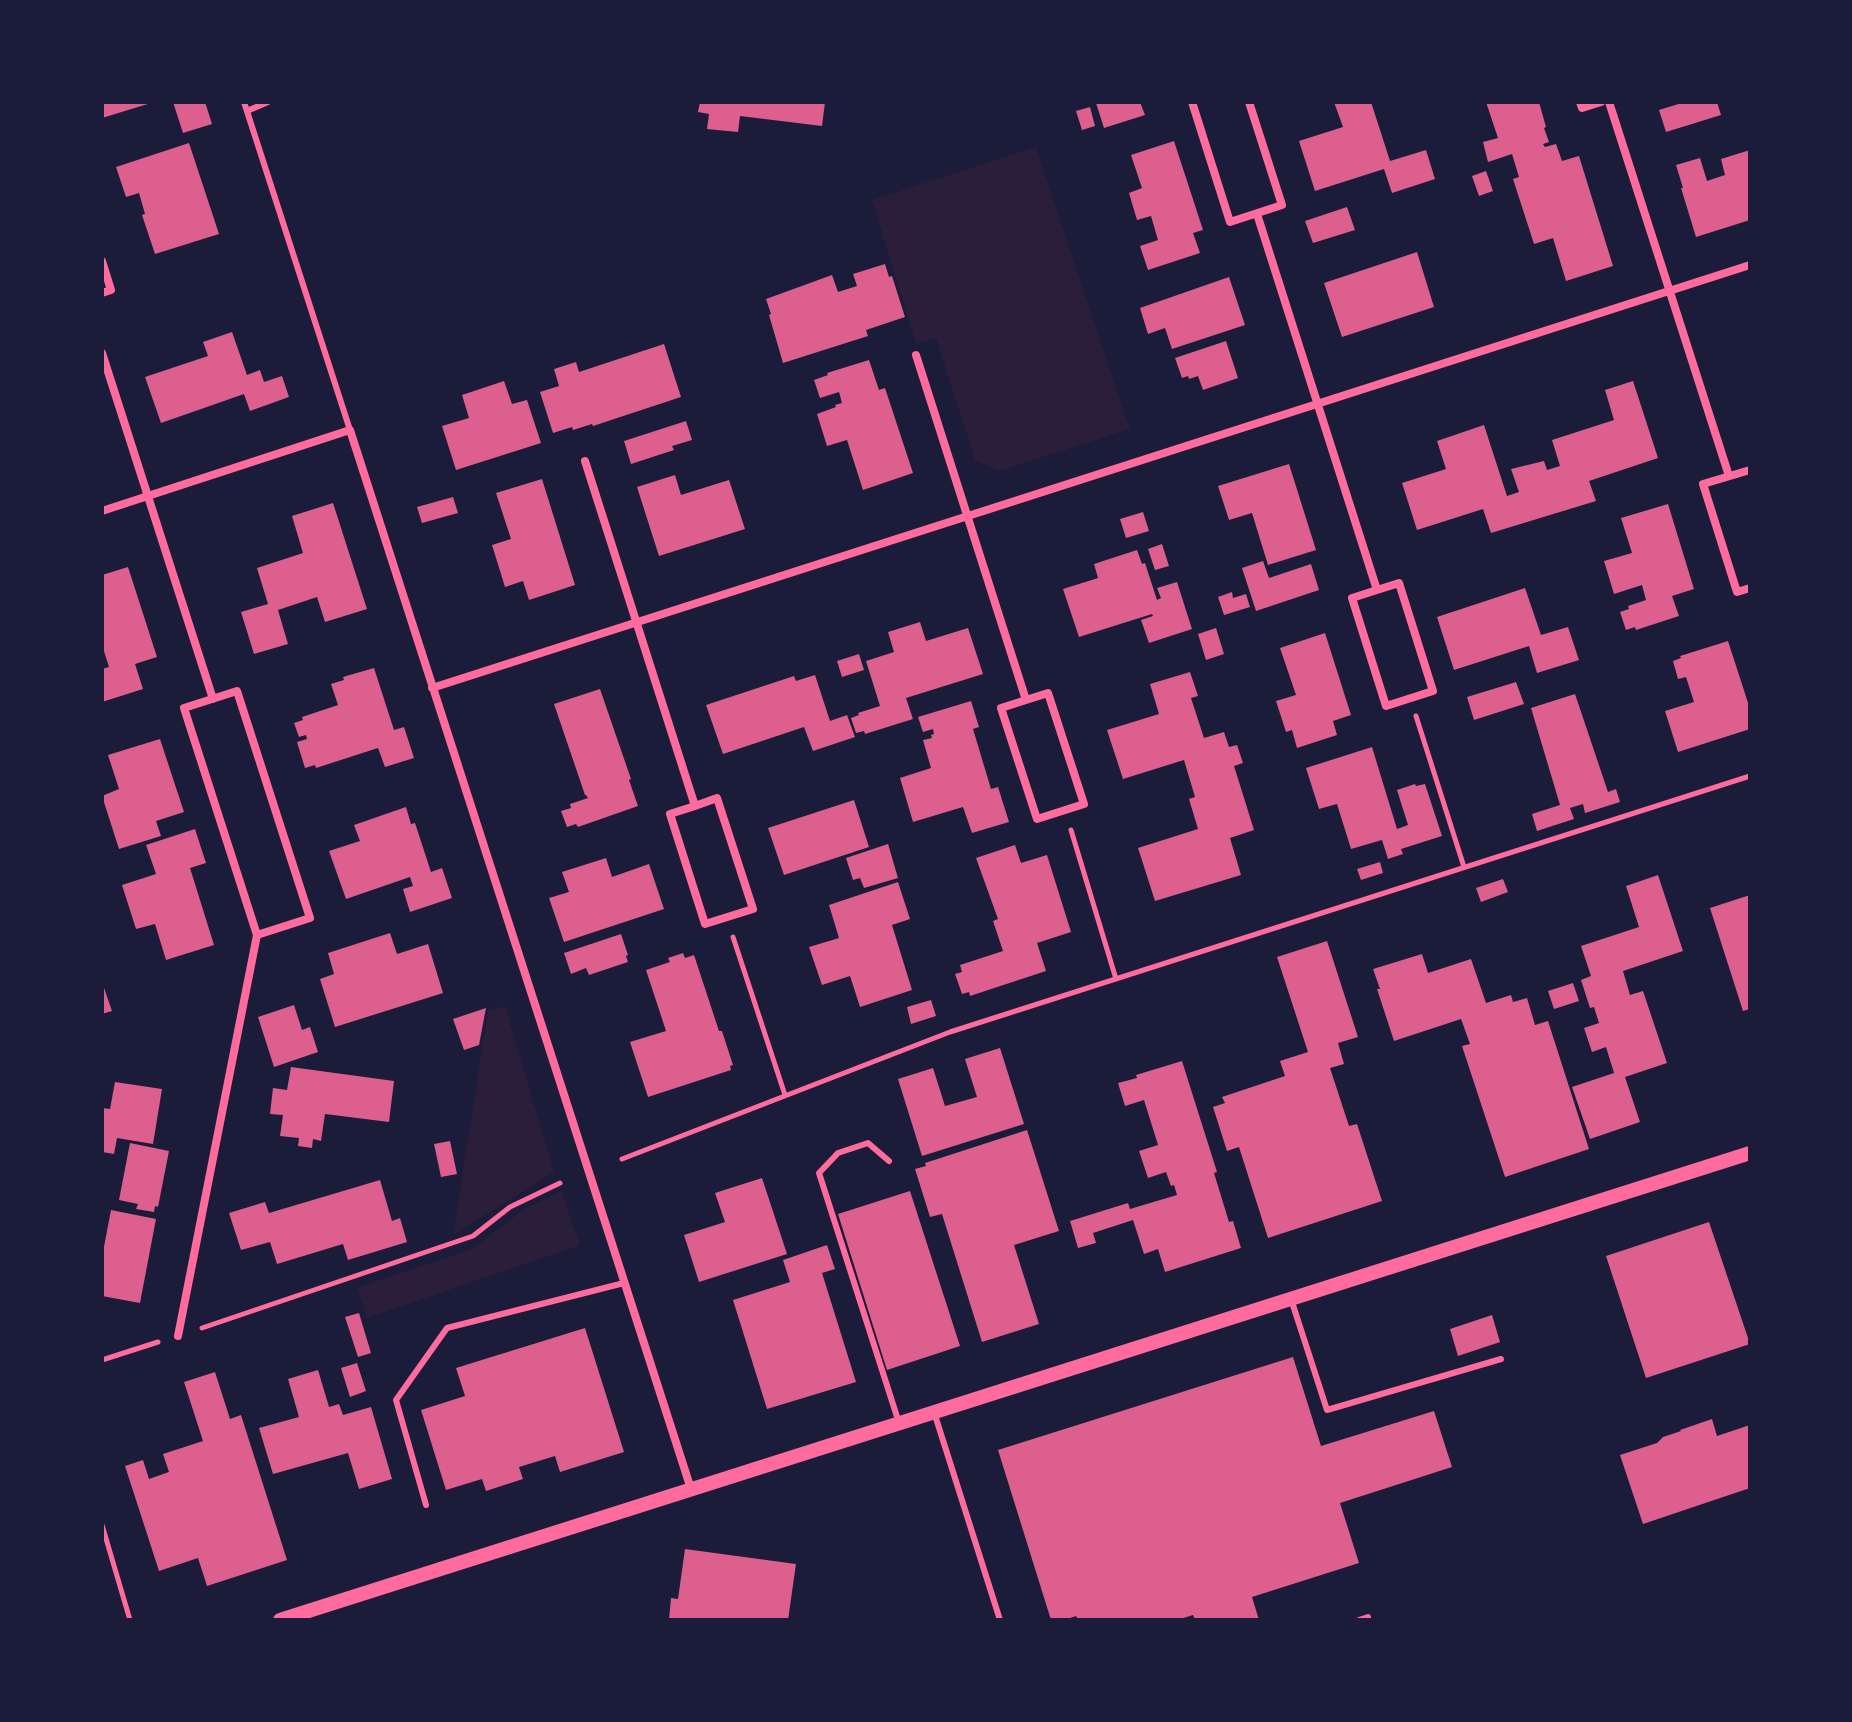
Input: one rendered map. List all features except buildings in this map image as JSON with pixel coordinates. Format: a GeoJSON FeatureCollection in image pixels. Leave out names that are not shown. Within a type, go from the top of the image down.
{"type":"FeatureCollection","features":[{"type":"Feature","properties":{"kind":"street"},"geometry":{"type":"LineString","coordinates":[[1192,102],[1230,222],[1282,205],[1249,102]]}},
{"type":"Feature","properties":{"kind":"street"},"geometry":{"type":"LineString","coordinates":[[1580,102],[1582,108],[1601,102]]}},
{"type":"Feature","properties":{"kind":"street"},"geometry":{"type":"LineString","coordinates":[[1609,102],[1729,476]]}},
{"type":"Feature","properties":{"kind":"street"},"geometry":{"type":"LineString","coordinates":[[1257,214],[1377,590]]}},
{"type":"Feature","properties":{"kind":"street"},"geometry":{"type":"LineString","coordinates":[[102,261],[111,290],[102,293]]}},
{"type":"Feature","properties":{"kind":"street"},"geometry":{"type":"LineString","coordinates":[[432,688],[1750,265]]}},
{"type":"Feature","properties":{"kind":"street"},"geometry":{"type":"LineString","coordinates":[[102,353],[213,699]]}},
{"type":"Feature","properties":{"kind":"street"},"geometry":{"type":"LineString","coordinates":[[916,355],[1026,700]]}},
{"type":"Feature","properties":{"kind":"street"},"geometry":{"type":"LineString","coordinates":[[102,511],[350,430],[691,1489]]}},
{"type":"Feature","properties":{"kind":"street"},"geometry":{"type":"LineString","coordinates":[[585,461],[695,806]]}},
{"type":"Feature","properties":{"kind":"street"},"geometry":{"type":"LineString","coordinates":[[1750,470],[1703,484],[1737,592],[1750,588]]}},
{"type":"Feature","properties":{"kind":"street"},"geometry":{"type":"LineString","coordinates":[[1399,583],[1433,691],[1386,706],[1352,598],[1377,590],[1399,583]]}},
{"type":"Feature","properties":{"kind":"street"},"geometry":{"type":"LineString","coordinates":[[178,1336],[257,935],[184,708],[237,691],[310,918],[257,935]]}},
{"type":"Feature","properties":{"kind":"street"},"geometry":{"type":"LineString","coordinates":[[1048,693],[1084,804],[1037,819],[1001,708],[1026,700],[1048,693]]}},
{"type":"Feature","properties":{"kind":"street"},"geometry":{"type":"LineString","coordinates":[[717,798],[753,909],[705,924],[670,814],[695,806],[717,798]]}},
{"type":"Feature","properties":{"kind":"street"},"geometry":{"type":"LineString","coordinates":[[280,1620],[1750,1153]]}},
{"type":"Feature","properties":{"kind":"lane"},"geometry":{"type":"LineString","coordinates":[[244,102],[350,430]]}},
{"type":"Feature","properties":{"kind":"lane"},"geometry":{"type":"LineString","coordinates":[[247,111],[268,102]]}},
{"type":"Feature","properties":{"kind":"lane"},"geometry":{"type":"LineString","coordinates":[[889,1161],[868,1143],[838,1153],[819,1173],[899,1423]]}},
{"type":"Feature","properties":{"kind":"lane"},"geometry":{"type":"LineString","coordinates":[[426,1505],[396,1400],[447,1328],[624,1283]]}},
{"type":"Feature","properties":{"kind":"lane"},"geometry":{"type":"LineString","coordinates":[[1291,1299],[1327,1410],[1501,1359]]}},
{"type":"Feature","properties":{"kind":"lane"},"geometry":{"type":"LineString","coordinates":[[934,1412],[1000,1620]]}},
{"type":"Feature","properties":{"kind":"lane"},"geometry":{"type":"LineString","coordinates":[[1359,1620],[1368,1617]]}},
{"type":"Feature","properties":{"kind":"path"},"geometry":{"type":"LineString","coordinates":[[1410,698],[1464,867]]}},
{"type":"Feature","properties":{"kind":"path"},"geometry":{"type":"LineString","coordinates":[[622,1159],[950,1032],[1750,776]]}},
{"type":"Feature","properties":{"kind":"path"},"geometry":{"type":"LineString","coordinates":[[1065,810],[1116,979]]}},
{"type":"Feature","properties":{"kind":"path"},"geometry":{"type":"LineString","coordinates":[[727,917],[785,1096]]}},
{"type":"Feature","properties":{"kind":"path"},"geometry":{"type":"LineString","coordinates":[[102,1360],[473,1236],[510,1207],[560,1183]]}},
{"type":"Feature","properties":{"kind":"path"},"geometry":{"type":"LineString","coordinates":[[102,1525],[130,1620]]}},
{"type":"Feature","properties":{"kind":"shaded area"},"geometry":{"type":"Polygon","coordinates":[[[1036,147],[1130,429],[999,471],[975,460],[936,338],[916,344],[872,200],[1036,147]]]}},
{"type":"Feature","properties":{"kind":"shaded area"},"geometry":{"type":"Polygon","coordinates":[[[505,1006],[554,1172],[453,1235],[488,1011],[505,1006]]]}},
{"type":"Feature","properties":{"kind":"shaded area"},"geometry":{"type":"Polygon","coordinates":[[[561,1191],[580,1245],[367,1318],[357,1288],[472,1249],[523,1210],[561,1191]]]}}]}
